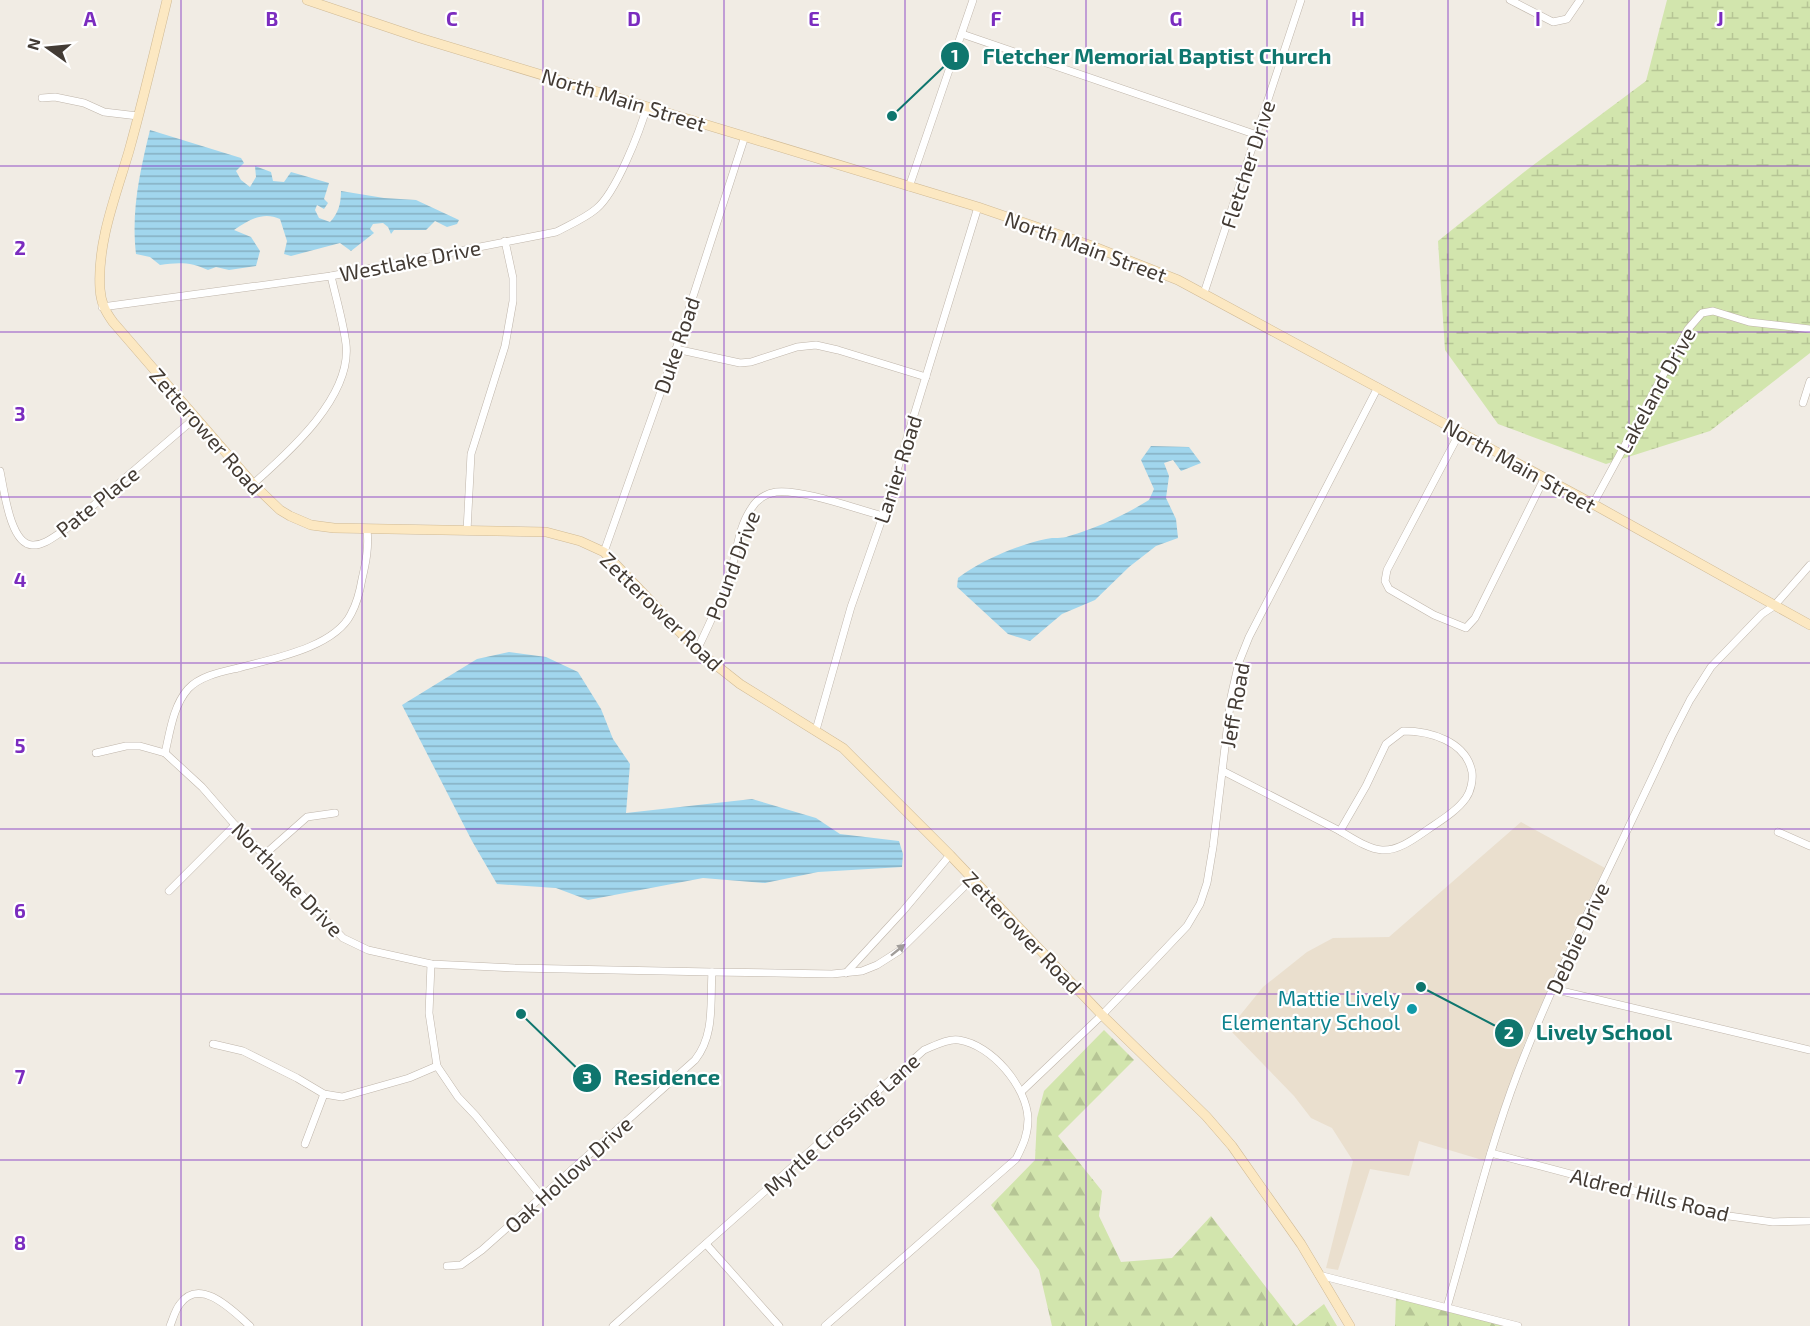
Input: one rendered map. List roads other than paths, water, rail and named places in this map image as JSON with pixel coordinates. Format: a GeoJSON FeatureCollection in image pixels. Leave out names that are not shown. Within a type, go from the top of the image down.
{"type":"FeatureCollection","features":[{"type":"Feature","properties":{"kind":"street"},"geometry":{"type":"LineString","coordinates":[[102,307],[100,272],[106,227],[138,116],[167,0]]}},
{"type":"Feature","properties":{"kind":"street","name":"North Main Street"},"geometry":{"type":"LineString","coordinates":[[307,0],[420,38],[909,188],[978,207],[1126,259],[1178,280],[1593,504],[1810,625]]}},
{"type":"Feature","properties":{"kind":"street"},"geometry":{"type":"LineString","coordinates":[[909,188],[973,0]]}},
{"type":"Feature","properties":{"kind":"street","name":"Fletcher Drive"},"geometry":{"type":"LineString","coordinates":[[1204,293],[1302,0]]}},
{"type":"Feature","properties":{"kind":"street"},"geometry":{"type":"LineString","coordinates":[[1510,0],[1553,22],[1567,19],[1580,0]]}},
{"type":"Feature","properties":{"kind":"street"},"geometry":{"type":"LineString","coordinates":[[962,34],[1257,135]]}},
{"type":"Feature","properties":{"kind":"street"},"geometry":{"type":"LineString","coordinates":[[42,98],[55,97],[84,103],[104,112],[138,116]]}},
{"type":"Feature","properties":{"kind":"street","name":"Westlake Drive"},"geometry":{"type":"LineString","coordinates":[[102,307],[331,276],[556,232],[596,209],[611,190],[641,124],[646,106]]}},
{"type":"Feature","properties":{"kind":"street","name":"Duke Road"},"geometry":{"type":"LineString","coordinates":[[604,552],[676,350],[745,136]]}},
{"type":"Feature","properties":{"kind":"street","name":"Lanier Road"},"geometry":{"type":"LineString","coordinates":[[816,729],[851,608],[883,516],[978,207]]}},
{"type":"Feature","properties":{"kind":"street"},"geometry":{"type":"LineString","coordinates":[[467,531],[471,454],[505,346],[513,301],[513,278],[505,241]]}},
{"type":"Feature","properties":{"kind":"street"},"geometry":{"type":"LineString","coordinates":[[253,484],[298,444],[323,410],[345,369],[346,345],[331,276]]}},
{"type":"Feature","properties":{"kind":"street","name":"Zetterower Road"},"geometry":{"type":"LineString","coordinates":[[102,307],[253,484],[280,510],[300,521],[334,528],[367,530],[546,532],[569,537],[604,552],[697,650],[740,684],[816,729],[843,748],[950,855],[1102,1015],[1206,1116],[1232,1146],[1301,1244],[1350,1326]]}},
{"type":"Feature","properties":{"kind":"street","name":"Lakeland Drive"},"geometry":{"type":"LineString","coordinates":[[1593,504],[1688,329],[1702,313],[1713,311],[1749,322],[1810,329]]}},
{"type":"Feature","properties":{"kind":"street"},"geometry":{"type":"LineString","coordinates":[[676,350],[740,363],[751,363],[797,347],[816,345],[926,377]]}},
{"type":"Feature","properties":{"kind":"street"},"geometry":{"type":"LineString","coordinates":[[1803,403],[1810,381]]}},
{"type":"Feature","properties":{"kind":"street","name":"Jeff Road"},"geometry":{"type":"LineString","coordinates":[[1022,1091],[1102,1015],[1187,926],[1200,904],[1207,883],[1213,847],[1234,681],[1249,637],[1378,387]]}},
{"type":"Feature","properties":{"kind":"street","name":"Pate Place"},"geometry":{"type":"LineString","coordinates":[[0,471],[15,531],[22,541],[32,545],[44,543],[66,529],[195,418]]}},
{"type":"Feature","properties":{"kind":"street"},"geometry":{"type":"LineString","coordinates":[[1460,432],[1388,570],[1385,581],[1389,589],[1434,615],[1466,628],[1475,618],[1544,479]]}},
{"type":"Feature","properties":{"kind":"street","name":"Pound Drive"},"geometry":{"type":"LineString","coordinates":[[697,650],[729,578],[744,522],[755,502],[776,492],[799,493],[883,516]]}},
{"type":"Feature","properties":{"kind":"street"},"geometry":{"type":"LineString","coordinates":[[96,753],[126,746],[140,746],[165,753],[178,705],[188,690],[199,681],[294,653],[320,641],[340,628],[351,616],[360,591],[369,545],[367,530]]}},
{"type":"Feature","properties":{"kind":"street","name":"Debbie Drive"},"geometry":{"type":"LineString","coordinates":[[1447,1307],[1491,1153],[1518,1073],[1553,989],[1690,700],[1725,650],[1762,614],[1774,606],[1810,565]]}},
{"type":"Feature","properties":{"kind":"street"},"geometry":{"type":"LineString","coordinates":[[1223,771],[1340,831],[1380,850],[1402,845],[1440,821],[1466,798],[1473,776],[1470,765],[1456,747],[1447,740],[1422,732],[1403,731],[1386,744],[1366,786],[1340,831]]}},
{"type":"Feature","properties":{"kind":"street","name":"Northlake Drive"},"geometry":{"type":"LineString","coordinates":[[165,753],[202,787],[235,825],[343,938],[368,950],[430,964],[515,968],[832,974],[862,971],[877,965],[899,951],[972,879]]}},
{"type":"Feature","properties":{"kind":"street"},"geometry":{"type":"LineString","coordinates":[[264,855],[307,817],[335,813]]}},
{"type":"Feature","properties":{"kind":"street"},"geometry":{"type":"LineString","coordinates":[[169,891],[235,825]]}},
{"type":"Feature","properties":{"kind":"street"},"geometry":{"type":"LineString","coordinates":[[1778,832],[1810,846]]}},
{"type":"Feature","properties":{"kind":"street"},"geometry":{"type":"LineString","coordinates":[[846,973],[950,855]]}},
{"type":"Feature","properties":{"kind":"street"},"geometry":{"type":"LineString","coordinates":[[430,964],[429,1013],[437,1066],[458,1097],[541,1196]]}},
{"type":"Feature","properties":{"kind":"street","name":"Oak Hollow Drive"},"geometry":{"type":"LineString","coordinates":[[447,1266],[461,1265],[482,1250],[686,1070],[703,1051],[710,1028],[712,972]]}},
{"type":"Feature","properties":{"kind":"street"},"geometry":{"type":"LineString","coordinates":[[1553,989],[1810,1050]]}},
{"type":"Feature","properties":{"kind":"street","name":"Myrtle Crossing Lane"},"geometry":{"type":"LineString","coordinates":[[614,1326],[924,1050],[958,1040],[981,1048],[996,1059],[1022,1091],[1028,1118],[1026,1141],[1016,1158],[825,1326]]}},
{"type":"Feature","properties":{"kind":"street"},"geometry":{"type":"LineString","coordinates":[[213,1044],[243,1051],[297,1078],[324,1095],[342,1096],[363,1092],[409,1078],[437,1066]]}},
{"type":"Feature","properties":{"kind":"street"},"geometry":{"type":"LineString","coordinates":[[305,1144],[324,1095]]}},
{"type":"Feature","properties":{"kind":"street","name":"Aldred Hills Road"},"geometry":{"type":"LineString","coordinates":[[1491,1153],[1729,1216],[1773,1222],[1810,1221]]}},
{"type":"Feature","properties":{"kind":"street"},"geometry":{"type":"LineString","coordinates":[[706,1244],[779,1326]]}},
{"type":"Feature","properties":{"kind":"street"},"geometry":{"type":"LineString","coordinates":[[1319,1275],[1518,1326]]}},
{"type":"Feature","properties":{"kind":"street"},"geometry":{"type":"LineString","coordinates":[[170,1326],[179,1305],[187,1297],[197,1293],[210,1295],[250,1326]]}},
{"type":"Feature","properties":{"kind":"water"},"geometry":{"type":"Polygon","coordinates":[[[150,130],[241,158],[244,163],[236,171],[241,180],[250,187],[256,177],[255,166],[271,172],[273,181],[284,182],[291,172],[329,183],[324,199],[328,203],[324,209],[317,205],[315,210],[319,218],[330,222],[338,208],[341,191],[384,198],[416,200],[459,220],[457,224],[447,227],[435,221],[426,230],[394,230],[391,234],[383,223],[373,224],[370,229],[374,233],[351,251],[340,243],[291,256],[284,254],[287,241],[280,219],[262,216],[234,230],[251,237],[260,251],[256,266],[229,270],[216,267],[208,270],[185,263],[160,265],[150,257],[136,254],[137,191],[150,130]]]}},
{"type":"Feature","properties":{"kind":"water"},"geometry":{"type":"Polygon","coordinates":[[[1151,446],[1189,447],[1201,463],[1181,471],[1173,460],[1164,463],[1169,476],[1166,498],[1176,519],[1178,538],[1156,546],[1129,567],[1095,600],[1062,614],[1030,641],[1008,634],[957,587],[958,578],[977,565],[1000,554],[1036,541],[1066,537],[1090,529],[1121,516],[1149,500],[1154,489],[1141,460],[1151,446]]]}},
{"type":"Feature","properties":{"kind":"water"},"geometry":{"type":"Polygon","coordinates":[[[509,652],[546,657],[578,672],[601,709],[613,739],[630,764],[626,813],[752,799],[816,818],[840,834],[899,841],[903,854],[902,867],[818,872],[765,883],[703,878],[588,900],[556,888],[497,884],[472,841],[402,705],[477,659],[509,652]]]}},
{"type":"Feature","properties":{"kind":"place","name":"Fletcher Memorial Baptist Church"},"geometry":{"type":"Point","coordinates":[892,116]}},
{"type":"Feature","properties":{"kind":"place","name":"Lively School"},"geometry":{"type":"Point","coordinates":[1421,987]}},
{"type":"Feature","properties":{"kind":"place","name":"Mattie Lively Elementary School"},"geometry":{"type":"Point","coordinates":[1412,1009]}},
{"type":"Feature","properties":{"kind":"place","name":"Residence"},"geometry":{"type":"Point","coordinates":[521,1014]}}]}
